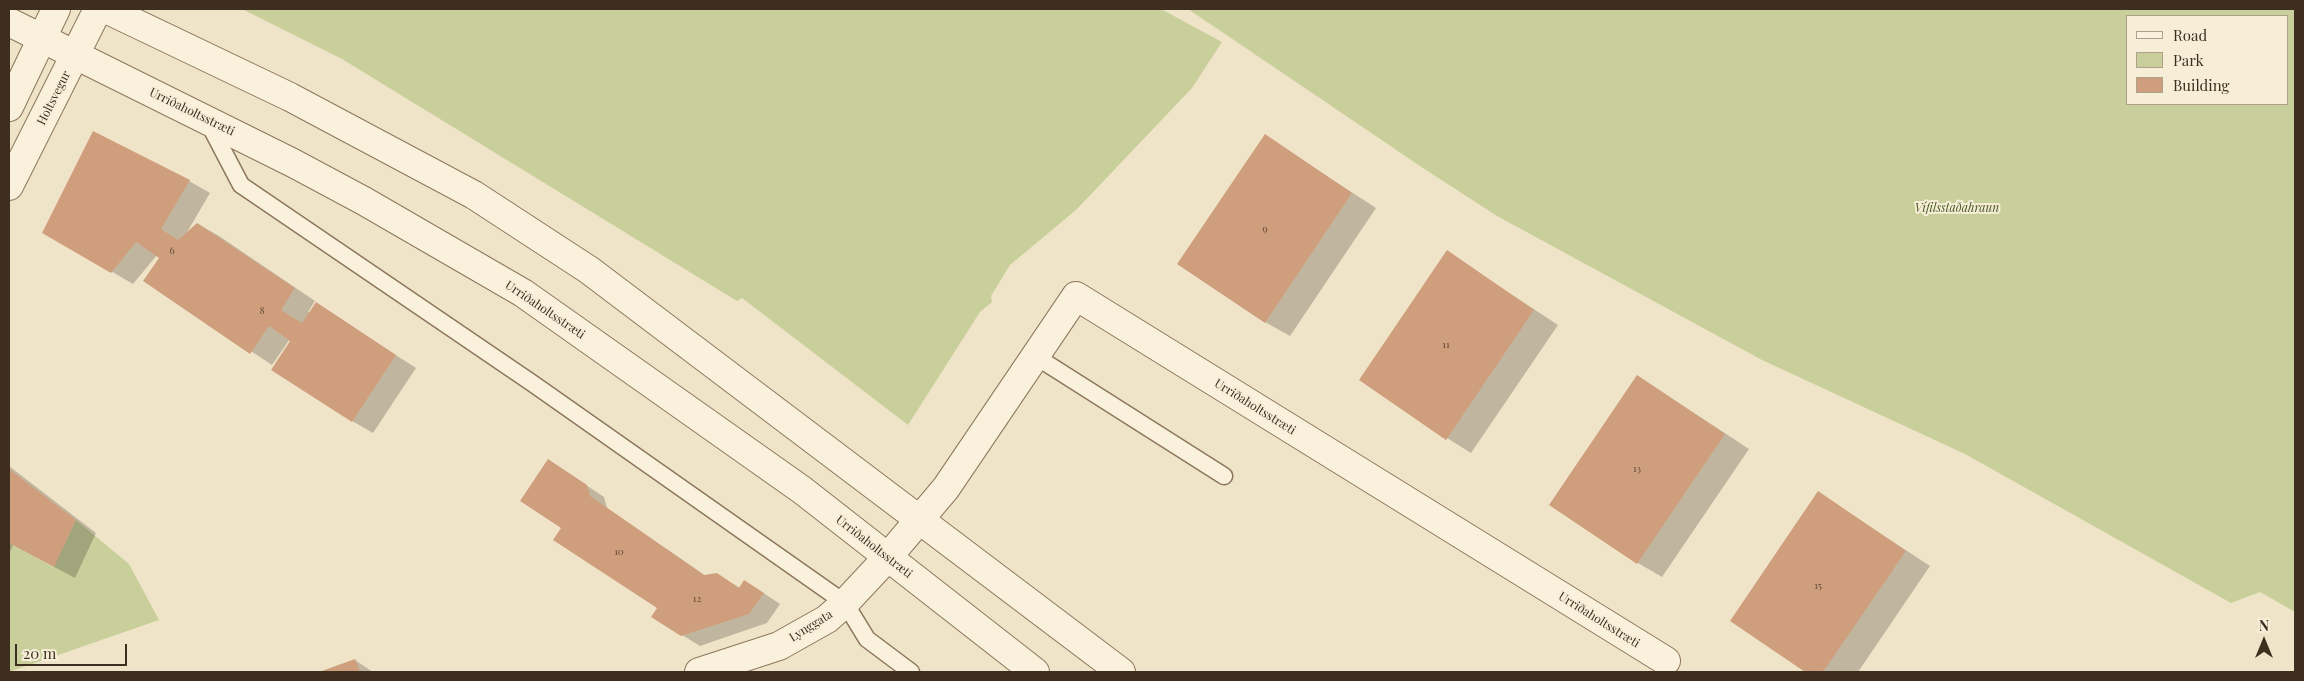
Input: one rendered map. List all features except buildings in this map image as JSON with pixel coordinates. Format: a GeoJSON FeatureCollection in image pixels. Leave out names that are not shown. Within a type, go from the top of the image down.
{"type":"FeatureCollection","features":[{"type":"Feature","properties":{"kind":"street"},"geometry":{"type":"LineString","coordinates":[[9,107],[56,9]]}},
{"type":"Feature","properties":{"kind":"street","name":"Holtsvegur"},"geometry":{"type":"LineString","coordinates":[[9,186],[98,9]]}},
{"type":"Feature","properties":{"kind":"street"},"geometry":{"type":"LineString","coordinates":[[106,9],[290,97],[474,195],[589,270],[1121,672]]}},
{"type":"Feature","properties":{"kind":"street","name":"Urriðaholtsstræti"},"geometry":{"type":"LineString","coordinates":[[9,22],[205,118],[364,201],[523,293],[802,490],[1035,672]]}},
{"type":"Feature","properties":{"kind":"street","name":"Urriðaholtsstræti"},"geometry":{"type":"LineString","coordinates":[[919,521],[946,488],[1076,296],[1666,661]]}},
{"type":"Feature","properties":{"kind":"street","name":"Lynggata"},"geometry":{"type":"LineString","coordinates":[[699,672],[779,646],[827,620],[887,558],[919,521]]}},
{"type":"Feature","properties":{"kind":"lane"},"geometry":{"type":"LineString","coordinates":[[205,118],[241,185],[532,383],[845,603],[867,640],[910,672]]}},
{"type":"Feature","properties":{"kind":"lane"},"geometry":{"type":"LineString","coordinates":[[1035,356],[1224,476]]}},
{"type":"Feature","properties":{"kind":"green space"},"geometry":{"type":"Polygon","coordinates":[[[242,9],[1161,9],[1222,42],[1192,88],[1076,210],[1010,265],[991,296],[992,302],[980,312],[908,425],[742,298],[737,301],[342,59],[242,9]]]}},
{"type":"Feature","properties":{"kind":"green space","name":"Vífilsstaðahraun"},"geometry":{"type":"Polygon","coordinates":[[[1188,9],[2295,9],[2295,612],[2260,592],[2231,603],[1965,454],[1762,360],[1497,216],[1188,9]]]}},
{"type":"Feature","properties":{"kind":"green space"},"geometry":{"type":"Polygon","coordinates":[[[76,520],[129,564],[159,620],[9,672],[9,543],[53,567],[76,520]]]}}]}
